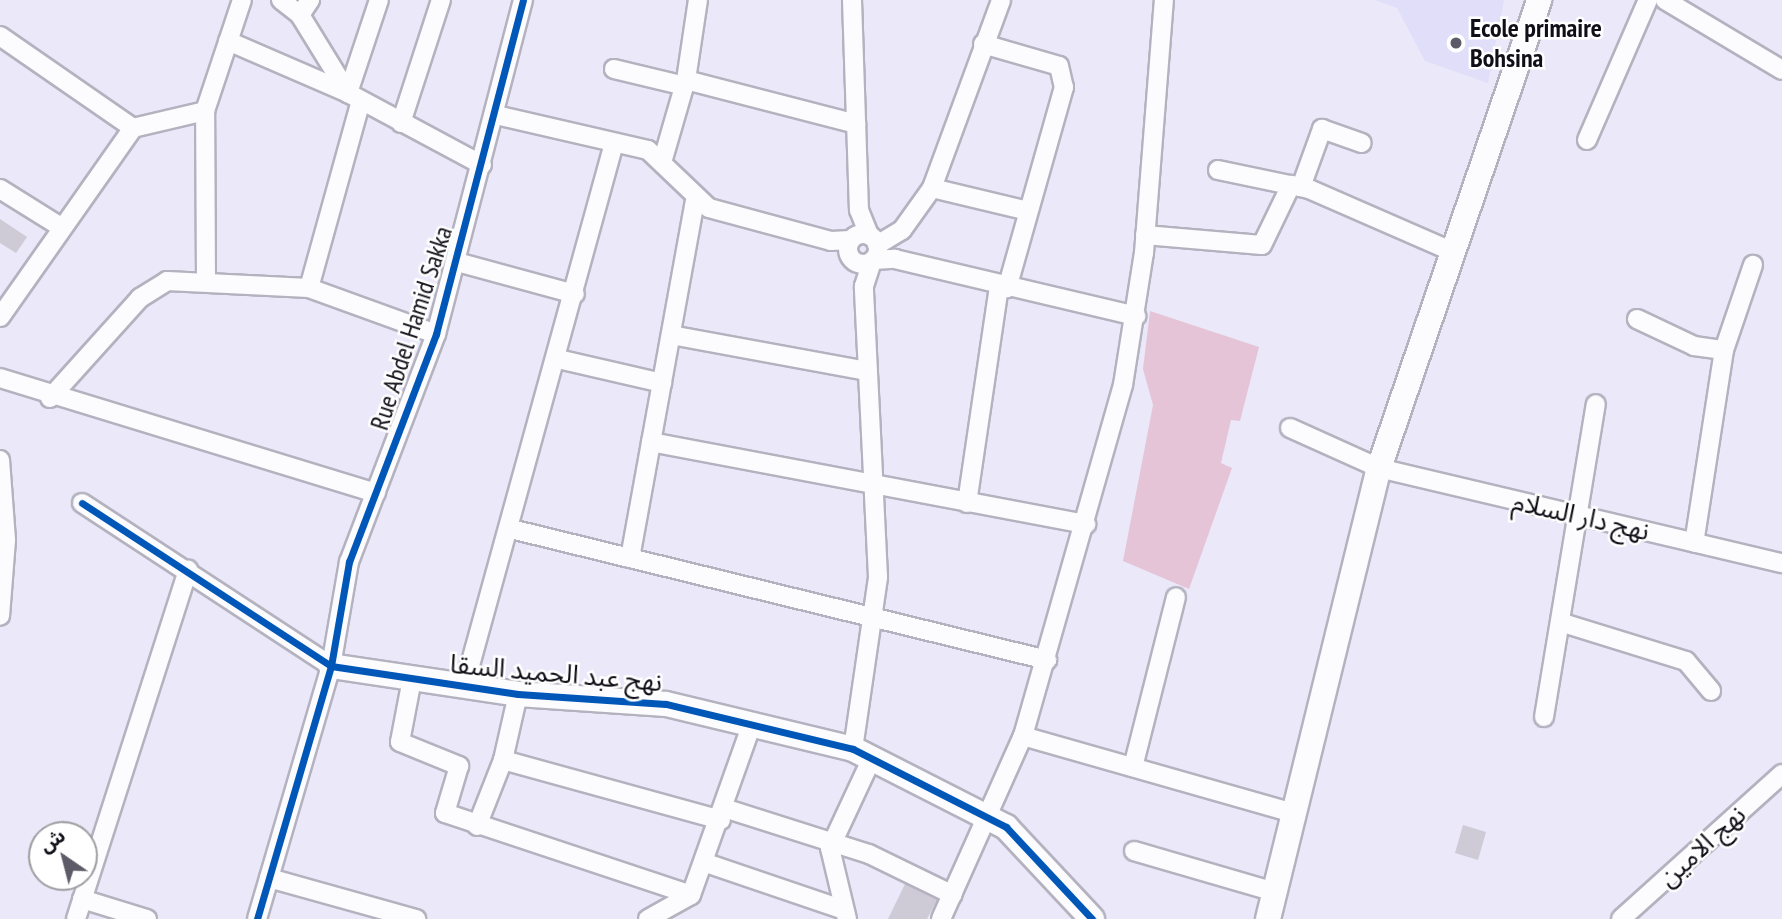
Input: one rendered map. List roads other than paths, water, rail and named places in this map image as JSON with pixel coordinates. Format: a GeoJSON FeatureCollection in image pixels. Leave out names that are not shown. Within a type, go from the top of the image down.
{"type":"FeatureCollection","features":[{"type":"Feature","properties":{"kind":"main road"},"geometry":{"type":"LineString","coordinates":[[1268,919],[1379,468],[1539,0]]}},
{"type":"Feature","properties":{"kind":"main road","name":"نهج عبد الحميد السقا"},"geometry":{"type":"LineString","coordinates":[[331,666],[518,694],[666,704],[863,753],[990,816],[1020,838],[1090,918]]}},
{"type":"Feature","properties":{"kind":"street"},"geometry":{"type":"LineString","coordinates":[[206,282],[205,111],[242,0]]}},
{"type":"Feature","properties":{"kind":"street"},"geometry":{"type":"LineString","coordinates":[[281,0],[305,7],[354,97]]}},
{"type":"Feature","properties":{"kind":"street"},"geometry":{"type":"LineString","coordinates":[[309,288],[379,0]]}},
{"type":"Feature","properties":{"kind":"street"},"geometry":{"type":"LineString","coordinates":[[401,123],[441,0]]}},
{"type":"Feature","properties":{"kind":"street","name":"Rue Abdel Hamid Sakka"},"geometry":{"type":"LineString","coordinates":[[257,919],[331,666],[349,562],[436,334],[496,115],[523,0]]}},
{"type":"Feature","properties":{"kind":"street"},"geometry":{"type":"LineString","coordinates":[[663,159],[686,83],[698,0]]}},
{"type":"Feature","properties":{"kind":"street"},"geometry":{"type":"LineString","coordinates":[[845,915],[830,855],[863,753],[875,618],[875,485],[864,249],[859,210],[852,0]]}},
{"type":"Feature","properties":{"kind":"street"},"geometry":{"type":"LineString","coordinates":[[864,249],[902,230],[932,188],[1001,0]]}},
{"type":"Feature","properties":{"kind":"street"},"geometry":{"type":"LineString","coordinates":[[941,919],[990,816],[1023,736],[1086,524],[1136,316],[1164,0]]}},
{"type":"Feature","properties":{"kind":"street"},"geometry":{"type":"LineString","coordinates":[[1587,141],[1648,0]]}},
{"type":"Feature","properties":{"kind":"street"},"geometry":{"type":"LineString","coordinates":[[1665,0],[1782,70]]}},
{"type":"Feature","properties":{"kind":"street"},"geometry":{"type":"LineString","coordinates":[[0,36],[132,128]]}},
{"type":"Feature","properties":{"kind":"street"},"geometry":{"type":"LineString","coordinates":[[228,41],[354,97],[482,165]]}},
{"type":"Feature","properties":{"kind":"street"},"geometry":{"type":"LineString","coordinates":[[967,503],[1003,287],[1028,211],[1062,74],[1059,66],[983,44]]}},
{"type":"Feature","properties":{"kind":"street"},"geometry":{"type":"LineString","coordinates":[[614,69],[686,83],[856,124]]}},
{"type":"Feature","properties":{"kind":"street"},"geometry":{"type":"LineString","coordinates":[[0,317],[132,128],[205,111]]}},
{"type":"Feature","properties":{"kind":"street"},"geometry":{"type":"LineString","coordinates":[[496,115],[614,143],[663,159],[695,200],[895,259],[1003,287],[1136,316]]}},
{"type":"Feature","properties":{"kind":"street"},"geometry":{"type":"LineString","coordinates":[[1145,234],[1262,245],[1296,186],[1322,129],[1362,143]]}},
{"type":"Feature","properties":{"kind":"street"},"geometry":{"type":"LineString","coordinates":[[464,687],[512,529],[614,143]]}},
{"type":"Feature","properties":{"kind":"street"},"geometry":{"type":"LineString","coordinates":[[1218,170],[1296,186],[1451,251]]}},
{"type":"Feature","properties":{"kind":"street"},"geometry":{"type":"LineString","coordinates":[[932,188],[1028,211]]}},
{"type":"Feature","properties":{"kind":"street"},"geometry":{"type":"LineString","coordinates":[[0,189],[61,227]]}},
{"type":"Feature","properties":{"kind":"street"},"geometry":{"type":"LineString","coordinates":[[630,558],[695,200]]}},
{"type":"Feature","properties":{"kind":"street"},"geometry":{"type":"LineString","coordinates":[[457,262],[575,294]]}},
{"type":"Feature","properties":{"kind":"street"},"geometry":{"type":"LineString","coordinates":[[1694,542],[1724,350],[1753,265]]}},
{"type":"Feature","properties":{"kind":"street"},"geometry":{"type":"LineString","coordinates":[[50,398],[153,287],[206,282],[309,288],[436,334]]}},
{"type":"Feature","properties":{"kind":"street"},"geometry":{"type":"LineString","coordinates":[[1637,319],[1694,346],[1724,350]]}},
{"type":"Feature","properties":{"kind":"street"},"geometry":{"type":"LineString","coordinates":[[671,335],[868,371]]}},
{"type":"Feature","properties":{"kind":"street"},"geometry":{"type":"LineString","coordinates":[[558,359],[662,383]]}},
{"type":"Feature","properties":{"kind":"street"},"geometry":{"type":"LineString","coordinates":[[0,378],[50,398],[376,493]]}},
{"type":"Feature","properties":{"kind":"street"},"geometry":{"type":"LineString","coordinates":[[1544,717],[1563,623],[1596,404]]}},
{"type":"Feature","properties":{"kind":"street","name":"نهج دار السلام"},"geometry":{"type":"LineString","coordinates":[[1290,428],[1379,468],[1782,563]]}},
{"type":"Feature","properties":{"kind":"street"},"geometry":{"type":"LineString","coordinates":[[651,442],[1086,524]]}},
{"type":"Feature","properties":{"kind":"street"},"geometry":{"type":"LineString","coordinates":[[0,460],[6,540],[0,616]]}},
{"type":"Feature","properties":{"kind":"street"},"geometry":{"type":"LineString","coordinates":[[82,503],[331,666]]}},
{"type":"Feature","properties":{"kind":"street"},"geometry":{"type":"LineString","coordinates":[[512,529],[1047,660]]}},
{"type":"Feature","properties":{"kind":"street"},"geometry":{"type":"LineString","coordinates":[[76,919],[188,570]]}},
{"type":"Feature","properties":{"kind":"street"},"geometry":{"type":"LineString","coordinates":[[1133,767],[1176,597]]}},
{"type":"Feature","properties":{"kind":"street"},"geometry":{"type":"LineString","coordinates":[[1563,623],[1686,661],[1711,691]]}},
{"type":"Feature","properties":{"kind":"street"},"geometry":{"type":"LineString","coordinates":[[412,679],[401,744],[459,766],[445,813],[477,826],[691,895]]}},
{"type":"Feature","properties":{"kind":"street"},"geometry":{"type":"LineString","coordinates":[[477,826],[503,760],[518,694]]}},
{"type":"Feature","properties":{"kind":"street"},"geometry":{"type":"LineString","coordinates":[[653,918],[691,895],[706,863],[752,724]]}},
{"type":"Feature","properties":{"kind":"street"},"geometry":{"type":"LineString","coordinates":[[1023,736],[1296,814]]}},
{"type":"Feature","properties":{"kind":"street"},"geometry":{"type":"LineString","coordinates":[[503,760],[833,841],[953,895]]}},
{"type":"Feature","properties":{"kind":"street","name":"نهج الامين"},"geometry":{"type":"LineString","coordinates":[[1621,919],[1782,774]]}},
{"type":"Feature","properties":{"kind":"street"},"geometry":{"type":"LineString","coordinates":[[1134,851],[1275,892]]}},
{"type":"Feature","properties":{"kind":"street"},"geometry":{"type":"LineString","coordinates":[[706,863],[845,915]]}},
{"type":"Feature","properties":{"kind":"street"},"geometry":{"type":"LineString","coordinates":[[269,878],[416,919]]}},
{"type":"Feature","properties":{"kind":"street"},"geometry":{"type":"LineString","coordinates":[[82,899],[147,919]]}},
{"type":"Feature","properties":{"kind":"place","name":"Ecole primaire Bohsina"},"geometry":{"type":"Point","coordinates":[1456,43]}}]}
